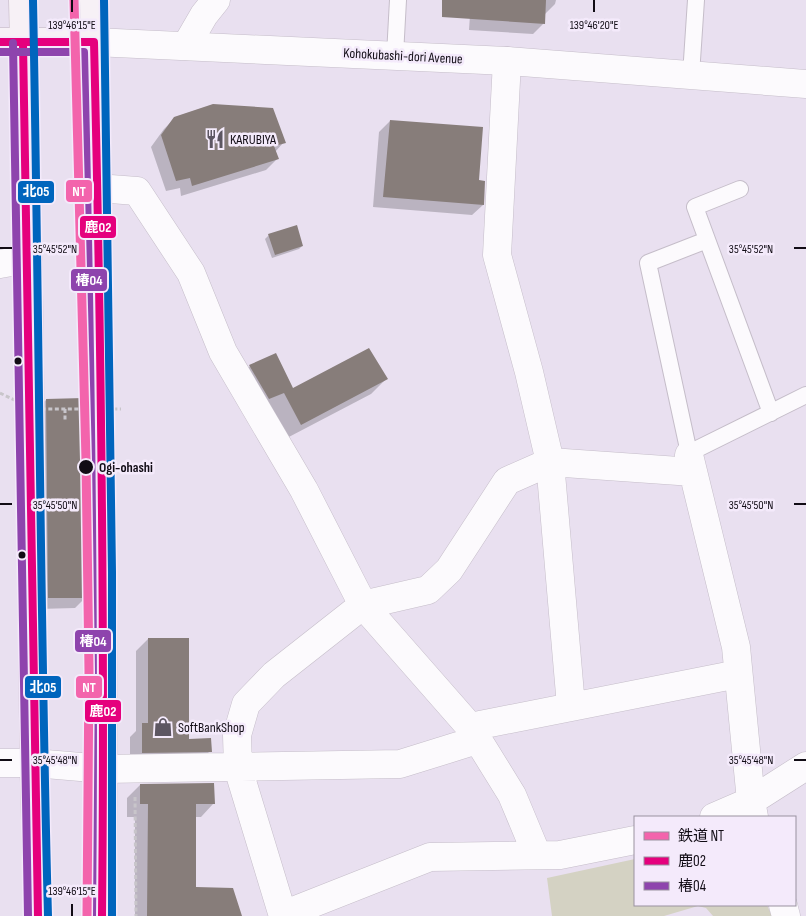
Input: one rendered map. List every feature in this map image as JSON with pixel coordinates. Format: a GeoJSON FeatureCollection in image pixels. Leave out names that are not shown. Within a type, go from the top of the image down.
{"type":"FeatureCollection","features":[{"type":"Feature","properties":{"kind":"main road"},"geometry":{"type":"LineString","coordinates":[[23,0],[11,43],[28,259],[34,763],[38,916]]}},
{"type":"Feature","properties":{"kind":"main road"},"geometry":{"type":"LineString","coordinates":[[94,0],[104,769],[102,916]]}},
{"type":"Feature","properties":{"kind":"main road","name":"Kohokubashi-dori Avenue"},"geometry":{"type":"LineString","coordinates":[[11,43],[94,42]]}},
{"type":"Feature","properties":{"kind":"street"},"geometry":{"type":"LineString","coordinates":[[186,46],[204,15],[216,0]]}},
{"type":"Feature","properties":{"kind":"street","name":"Kohokubashi-dori Avenue"},"geometry":{"type":"LineString","coordinates":[[94,42],[508,61],[806,84]]}},
{"type":"Feature","properties":{"kind":"street"},"geometry":{"type":"LineString","coordinates":[[508,61],[497,255],[529,372],[550,462],[571,706]]}},
{"type":"Feature","properties":{"kind":"street"},"geometry":{"type":"LineString","coordinates":[[97,188],[137,191],[192,274],[223,352],[304,490],[363,606],[473,733],[512,795],[537,856]]}},
{"type":"Feature","properties":{"kind":"street"},"geometry":{"type":"LineString","coordinates":[[0,264],[28,259]]}},
{"type":"Feature","properties":{"kind":"street"},"geometry":{"type":"LineString","coordinates":[[634,840],[560,856],[430,857],[283,916],[238,768],[237,735],[246,704],[274,675],[363,606],[428,590],[449,570],[507,481],[550,462],[691,462],[736,647],[752,809]]}},
{"type":"Feature","properties":{"kind":"street"},"geometry":{"type":"LineString","coordinates":[[0,763],[34,763],[104,769],[400,764],[473,733],[571,706],[738,674]]}},
{"type":"Feature","properties":{"kind":"street"},"geometry":{"type":"LineString","coordinates":[[719,816],[752,809],[806,766]]}},
{"type":"Feature","properties":{"kind":"lane"},"geometry":{"type":"LineString","coordinates":[[395,55],[398,0]]}},
{"type":"Feature","properties":{"kind":"lane"},"geometry":{"type":"LineString","coordinates":[[691,74],[696,0]]}},
{"type":"Feature","properties":{"kind":"lane"},"geometry":{"type":"LineString","coordinates":[[740,189],[695,207],[770,412]]}},
{"type":"Feature","properties":{"kind":"lane"},"geometry":{"type":"LineString","coordinates":[[707,240],[648,263],[691,462],[770,412],[806,395]]}},
{"type":"Feature","properties":{"kind":"path"},"geometry":{"type":"LineString","coordinates":[[0,393],[33,409],[121,409]]}},
{"type":"Feature","properties":{"kind":"path"},"geometry":{"type":"LineString","coordinates":[[65,409],[65,422]]}},
{"type":"Feature","properties":{"kind":"path"},"geometry":{"type":"LineString","coordinates":[[135,788],[136,916]]}},
{"type":"Feature","properties":{"kind":"shaded area"},"geometry":{"type":"Polygon","coordinates":[[[634,859],[634,906],[698,906],[664,916],[552,916],[547,878],[634,859]]]}},
{"type":"Feature","properties":{"kind":"shaded area"},"geometry":{"type":"Polygon","coordinates":[[[698,906],[767,906],[772,916],[713,916],[706,908],[698,906]]]}},
{"type":"Feature","properties":{"kind":"building"},"geometry":{"type":"Polygon","coordinates":[[[442,0],[546,0],[545,24],[442,17],[442,0]]]}},
{"type":"Feature","properties":{"kind":"building"},"geometry":{"type":"Polygon","coordinates":[[[213,104],[273,108],[286,143],[274,146],[279,159],[192,186],[190,178],[176,181],[161,135],[174,117],[213,104]]]}},
{"type":"Feature","properties":{"kind":"building"},"geometry":{"type":"Polygon","coordinates":[[[390,120],[483,127],[479,180],[485,181],[484,205],[383,197],[390,120]]]}},
{"type":"Feature","properties":{"kind":"building"},"geometry":{"type":"Polygon","coordinates":[[[297,225],[303,246],[275,255],[268,234],[297,225]]]}},
{"type":"Feature","properties":{"kind":"building"},"geometry":{"type":"Polygon","coordinates":[[[369,348],[388,379],[301,425],[284,393],[269,399],[249,365],[276,353],[293,388],[369,348]]]}},
{"type":"Feature","properties":{"kind":"building","name":"Ogi-ohashi"},"geometry":{"type":"Polygon","coordinates":[[[84,398],[87,598],[48,598],[46,399],[84,398]]]}},
{"type":"Feature","properties":{"kind":"building"},"geometry":{"type":"Polygon","coordinates":[[[148,638],[189,638],[189,739],[211,738],[212,752],[142,753],[142,723],[148,723],[148,638]]]}},
{"type":"Feature","properties":{"kind":"building"},"geometry":{"type":"Polygon","coordinates":[[[214,783],[215,804],[196,804],[196,887],[233,888],[242,916],[147,916],[148,804],[140,804],[140,784],[214,783]]]}},
{"type":"Feature","properties":{"kind":"rail line","name":"NT"},"geometry":{"type":"LineString","coordinates":[[74,0],[86,460],[89,671],[87,916]]}},
{"type":"Feature","properties":{"kind":"transit line","name":"北05"},"geometry":{"type":"LineString","coordinates":[[33,0],[48,916]]}},
{"type":"Feature","properties":{"kind":"transit line","name":"北05"},"geometry":{"type":"LineString","coordinates":[[104,0],[112,572],[112,916]]}},
{"type":"Feature","properties":{"kind":"transit line","name":"鹿02"},"geometry":{"type":"LineString","coordinates":[[0,42],[94,42],[102,479],[102,916]]}},
{"type":"Feature","properties":{"kind":"transit line","name":"椿04"},"geometry":{"type":"LineString","coordinates":[[13,43],[28,916]]}},
{"type":"Feature","properties":{"kind":"transit line","name":"鹿02"},"geometry":{"type":"LineString","coordinates":[[23,43],[38,916]]}},
{"type":"Feature","properties":{"kind":"transit line","name":"椿04"},"geometry":{"type":"LineString","coordinates":[[0,52],[84,52],[92,484],[92,916]]}},
{"type":"Feature","properties":{"kind":"place","name":"KARUBIYA"},"geometry":{"type":"Point","coordinates":[215,139]}},
{"type":"Feature","properties":{"kind":"place","name":"Ogi-ohashi"},"geometry":{"type":"Point","coordinates":[86,467]}},
{"type":"Feature","properties":{"kind":"place","name":"SoftBankShop"},"geometry":{"type":"Point","coordinates":[163,727]}}]}
